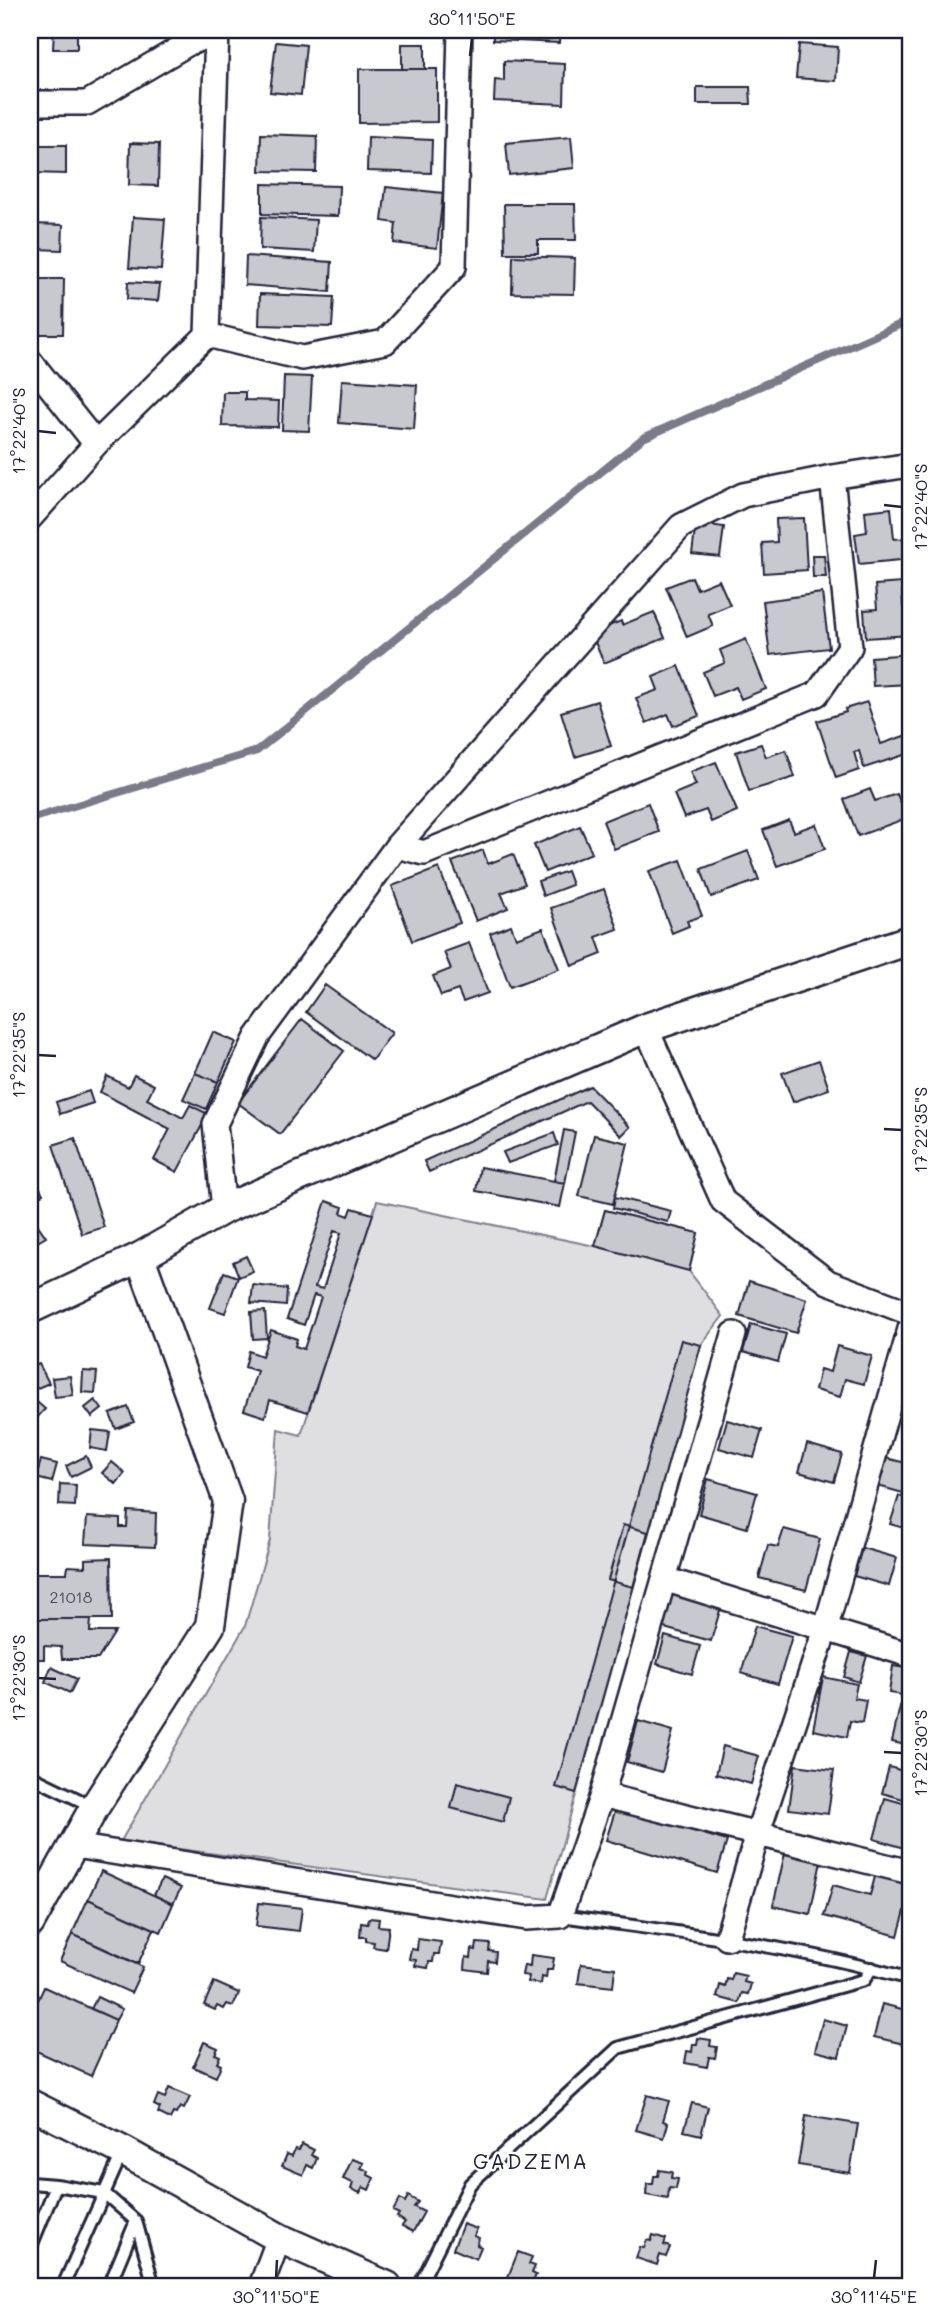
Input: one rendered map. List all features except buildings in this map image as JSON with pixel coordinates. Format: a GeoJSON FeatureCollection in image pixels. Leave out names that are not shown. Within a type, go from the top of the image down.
{"type":"FeatureCollection","features":[{"type":"Feature","properties":{"kind":"street"},"geometry":{"type":"LineString","coordinates":[[207,335],[302,358],[385,342],[454,267],[460,30]]}},
{"type":"Feature","properties":{"kind":"street"},"geometry":{"type":"LineString","coordinates":[[30,103],[88,103],[189,43],[217,32],[207,335],[96,444],[30,518]]}},
{"type":"Feature","properties":{"kind":"street"},"geometry":{"type":"LineString","coordinates":[[30,361],[96,444]]}},
{"type":"Feature","properties":{"kind":"street"},"geometry":{"type":"LineString","coordinates":[[224,1209],[215,1124],[257,1037],[397,846],[681,526],[743,495],[910,465]]}},
{"type":"Feature","properties":{"kind":"street"},"geometry":{"type":"LineString","coordinates":[[397,846],[424,853],[817,694],[850,647],[832,477]]}},
{"type":"Feature","properties":{"kind":"street"},"geometry":{"type":"LineString","coordinates":[[30,1309],[140,1257],[224,1209],[646,1028],[910,940]]}},
{"type":"Feature","properties":{"kind":"street"},"geometry":{"type":"LineString","coordinates":[[646,1028],[723,1202],[828,1282],[910,1313]]}},
{"type":"Feature","properties":{"kind":"street"},"geometry":{"type":"LineString","coordinates":[[30,1923],[94,1808],[210,1626],[228,1502],[140,1257]]}},
{"type":"Feature","properties":{"kind":"street"},"geometry":{"type":"LineString","coordinates":[[727,1938],[758,1832],[825,1630],[910,1329]]}},
{"type":"Feature","properties":{"kind":"street"},"geometry":{"type":"LineString","coordinates":[[74,1846],[526,1919],[560,1916],[602,1794],[734,1334]]}},
{"type":"Feature","properties":{"kind":"street"},"geometry":{"type":"LineString","coordinates":[[664,1579],[910,1655]]}},
{"type":"Feature","properties":{"kind":"street"},"geometry":{"type":"LineString","coordinates":[[602,1794],[910,1872]]}},
{"type":"Feature","properties":{"kind":"street"},"geometry":{"type":"LineString","coordinates":[[30,2104],[123,2151],[279,2238],[387,2286]]}},
{"type":"Feature","properties":{"kind":"street"},"geometry":{"type":"LineString","coordinates":[[261,2286],[279,2238]]}},
{"type":"Feature","properties":{"kind":"lane"},"geometry":{"type":"LineString","coordinates":[[30,1776],[94,1808]]}},
{"type":"Feature","properties":{"kind":"lane"},"geometry":{"type":"LineString","coordinates":[[560,1916],[727,1938],[872,1968],[910,1979]]}},
{"type":"Feature","properties":{"kind":"lane"},"geometry":{"type":"LineString","coordinates":[[419,2286],[470,2184],[618,2048],[864,1980],[872,1968]]}},
{"type":"Feature","properties":{"kind":"lane"},"geometry":{"type":"LineString","coordinates":[[63,2286],[123,2151]]}},
{"type":"Feature","properties":{"kind":"lane"},"geometry":{"type":"LineString","coordinates":[[30,2183],[104,2193],[136,2221],[154,2286]]}},
{"type":"Feature","properties":{"kind":"lane"},"geometry":{"type":"LineString","coordinates":[[30,2249],[56,2185]]}},
{"type":"Feature","properties":{"kind":"lane"},"geometry":{"type":"LineString","coordinates":[[109,2286],[136,2221]]}},
{"type":"Feature","properties":{"kind":"shaded area"},"geometry":{"type":"Polygon","coordinates":[[[377,1201],[595,1246],[605,1210],[698,1233],[689,1271],[723,1316],[701,1345],[547,1899],[121,1841],[245,1626],[270,1540],[278,1429],[301,1435],[377,1201]]]}},
{"type":"Feature","properties":{"kind":"waterway"},"geometry":{"type":"LineString","coordinates":[[30,819],[257,751],[643,438],[910,320]]}},
{"type":"Feature","properties":{"kind":"district","name":"GADZEMA"},"geometry":{"type":"Point","coordinates":[531,2160]}}]}
